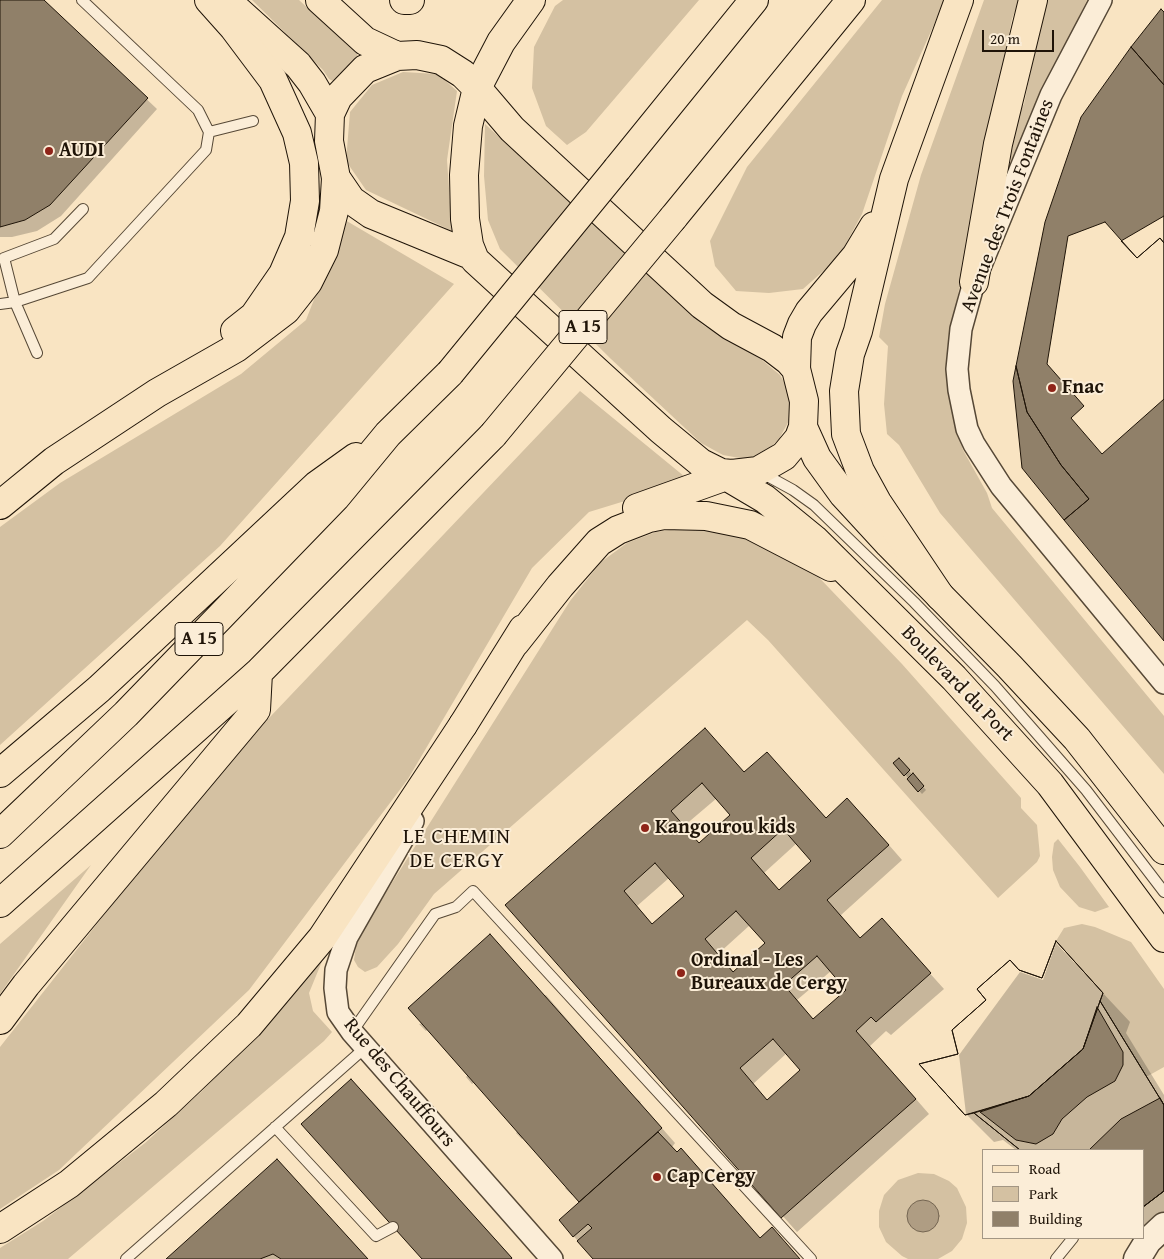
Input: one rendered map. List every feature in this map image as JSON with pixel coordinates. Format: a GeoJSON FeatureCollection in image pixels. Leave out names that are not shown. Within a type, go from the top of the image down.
{"type":"FeatureCollection","features":[{"type":"Feature","properties":{"kind":"main road"},"geometry":{"type":"LineString","coordinates":[[158,393],[254,316],[283,274],[299,237],[306,201],[304,163],[297,133],[273,80],[234,28],[209,0]]}},
{"type":"Feature","properties":{"kind":"main road"},"geometry":{"type":"LineString","coordinates":[[226,0],[298,65],[312,83],[330,114]]}},
{"type":"Feature","properties":{"kind":"main road"},"geometry":{"type":"LineString","coordinates":[[320,0],[366,41],[397,56]]}},
{"type":"Feature","properties":{"kind":"main road"},"geometry":{"type":"LineString","coordinates":[[404,0],[410,0]]}},
{"type":"Feature","properties":{"kind":"main road"},"geometry":{"type":"LineString","coordinates":[[475,260],[465,219],[464,175],[468,126],[477,88],[501,42],[531,0]]}},
{"type":"Feature","properties":{"kind":"main road","name":"A 15"},"geometry":{"type":"LineString","coordinates":[[0,834],[126,714],[336,497],[388,434],[450,373],[754,0]]}},
{"type":"Feature","properties":{"kind":"main road","name":"A 15"},"geometry":{"type":"LineString","coordinates":[[0,903],[258,673],[493,435],[674,218],[851,0]]}},
{"type":"Feature","properties":{"kind":"main road"},"geometry":{"type":"LineString","coordinates":[[959,0],[942,42],[894,180],[875,224],[856,256],[809,312],[797,337],[796,369],[804,401],[804,427],[817,458],[843,494],[1077,739],[1164,850]]}},
{"type":"Feature","properties":{"kind":"main road"},"geometry":{"type":"LineString","coordinates":[[974,282],[998,144],[1033,0]]}},
{"type":"Feature","properties":{"kind":"main road"},"geometry":{"type":"LineString","coordinates":[[0,505],[54,461],[158,393],[236,348],[286,310],[308,282],[324,250],[334,211],[336,178],[329,141],[330,114],[338,97],[356,76],[378,62],[397,56],[429,56],[441,60],[463,74],[512,129],[702,305],[731,326],[781,354],[796,369]]}},
{"type":"Feature","properties":{"kind":"main road"},"geometry":{"type":"LineString","coordinates":[[336,178],[351,200],[371,214],[475,260]]}},
{"type":"Feature","properties":{"kind":"main road"},"geometry":{"type":"LineString","coordinates":[[894,180],[845,376],[845,422],[850,446],[867,485],[940,596]]}},
{"type":"Feature","properties":{"kind":"main road","name":"Boulevard du Port"},"geometry":{"type":"LineString","coordinates":[[475,260],[661,430],[701,463],[732,473],[792,520],[858,581],[954,678],[1050,784],[1164,938]]}},
{"type":"Feature","properties":{"kind":"main road"},"geometry":{"type":"LineString","coordinates":[[0,1229],[69,1184],[166,1104],[249,1025],[322,938],[463,725],[568,559],[591,534],[628,511],[784,456],[799,438],[804,427]]}},
{"type":"Feature","properties":{"kind":"main road"},"geometry":{"type":"LineString","coordinates":[[0,773],[99,689],[318,485],[388,434]]}},
{"type":"Feature","properties":{"kind":"main road"},"geometry":{"type":"LineString","coordinates":[[514,644],[560,586],[599,542],[618,530],[649,518],[706,516],[750,525],[858,581]]}},
{"type":"Feature","properties":{"kind":"main road"},"geometry":{"type":"LineString","coordinates":[[0,1020],[26,984],[256,710],[258,673]]}},
{"type":"Feature","properties":{"kind":"street","name":"Avenue des Trois Fontaines"},"geometry":{"type":"LineString","coordinates":[[1102,0],[1051,95],[974,282],[961,329],[957,369],[963,412],[974,444],[983,461],[1019,510],[1164,683]]}},
{"type":"Feature","properties":{"kind":"street","name":"Rue des Chauffours"},"geometry":{"type":"LineString","coordinates":[[463,725],[423,804],[347,937],[339,957],[335,988],[336,1002],[338,1012],[359,1039],[552,1259]]}},
{"type":"Feature","properties":{"kind":"street"},"geometry":{"type":"LineString","coordinates":[[1137,1259],[1148,1241],[1164,1226]]}},
{"type":"Feature","properties":{"kind":"lane"},"geometry":{"type":"LineString","coordinates":[[0,304],[14,302],[88,278],[206,150],[209,132],[198,110],[82,0]]}},
{"type":"Feature","properties":{"kind":"lane"},"geometry":{"type":"LineString","coordinates":[[209,132],[253,121]]}},
{"type":"Feature","properties":{"kind":"lane"},"geometry":{"type":"LineString","coordinates":[[37,354],[14,302],[4,258],[54,239],[83,209]]}},
{"type":"Feature","properties":{"kind":"lane"},"geometry":{"type":"LineString","coordinates":[[732,473],[793,490],[814,505],[914,602],[1045,740],[1164,892]]}},
{"type":"Feature","properties":{"kind":"lane"},"geometry":{"type":"LineString","coordinates":[[126,1259],[275,1127],[359,1039],[435,914],[456,907],[473,891],[811,1259]]}},
{"type":"Feature","properties":{"kind":"lane"},"geometry":{"type":"LineString","coordinates":[[275,1127],[376,1236],[393,1227]]}},
{"type":"Feature","properties":{"kind":"lane"},"geometry":{"type":"LineString","coordinates":[[1056,1259],[1072,1239]]}},
{"type":"Feature","properties":{"kind":"green space"},"geometry":{"type":"Polygon","coordinates":[[[252,0],[299,0],[358,55],[351,65],[333,81],[329,79],[323,70],[252,0]]]}},
{"type":"Feature","properties":{"kind":"green space"},"geometry":{"type":"Polygon","coordinates":[[[563,0],[699,0],[586,132],[567,145],[546,126],[532,88],[534,47],[555,6],[563,0]]]}},
{"type":"Feature","properties":{"kind":"green space"},"geometry":{"type":"Polygon","coordinates":[[[882,0],[945,0],[902,96],[862,214],[838,258],[803,289],[769,293],[736,291],[715,266],[710,241],[747,167],[882,0]]]}},
{"type":"Feature","properties":{"kind":"green space"},"geometry":{"type":"Polygon","coordinates":[[[984,0],[1019,0],[1012,19],[952,325],[948,370],[953,413],[963,450],[987,493],[992,508],[1164,716],[1164,774],[940,513],[899,445],[887,434],[884,404],[888,346],[879,337],[885,304],[921,175],[984,0]]]}},
{"type":"Feature","properties":{"kind":"green space"},"geometry":{"type":"Polygon","coordinates":[[[1048,0],[1087,0],[1039,100],[1015,161],[1004,157],[1017,116],[1024,104],[1036,44],[1048,0]]]}},
{"type":"Feature","properties":{"kind":"green space"},"geometry":{"type":"Polygon","coordinates":[[[403,72],[438,74],[457,91],[447,160],[452,231],[366,190],[346,161],[350,112],[372,85],[403,72]]]}},
{"type":"Feature","properties":{"kind":"green space"},"geometry":{"type":"Polygon","coordinates":[[[485,124],[703,325],[762,360],[780,375],[790,392],[790,419],[779,439],[763,454],[745,459],[723,455],[701,443],[611,359],[500,249],[488,220],[484,176],[485,124]]]}},
{"type":"Feature","properties":{"kind":"green space"},"geometry":{"type":"Polygon","coordinates":[[[345,220],[454,284],[220,546],[0,745],[0,527],[60,483],[241,374],[306,320],[345,220]]]}},
{"type":"Feature","properties":{"kind":"green space"},"geometry":{"type":"Polygon","coordinates":[[[580,391],[690,481],[589,512],[532,568],[408,779],[249,990],[59,1170],[0,1209],[0,1047],[212,778],[580,391]]]}},
{"type":"Feature","properties":{"kind":"green space"},"geometry":{"type":"Polygon","coordinates":[[[683,528],[733,528],[807,565],[902,664],[1021,798],[1021,808],[1037,825],[1040,856],[1037,862],[998,898],[768,640],[747,620],[434,894],[398,944],[377,967],[365,972],[358,967],[354,960],[356,946],[366,924],[570,601],[601,562],[627,543],[656,532],[683,528]]]}},
{"type":"Feature","properties":{"kind":"green space"},"geometry":{"type":"Polygon","coordinates":[[[1058,839],[1109,907],[1095,912],[1079,907],[1060,887],[1053,870],[1052,857],[1054,843],[1058,839]]]}},
{"type":"Feature","properties":{"kind":"green space"},"geometry":{"type":"Polygon","coordinates":[[[91,865],[0,994],[0,944],[91,865]]]}},
{"type":"Feature","properties":{"kind":"green space"},"geometry":{"type":"Polygon","coordinates":[[[1082,924],[1095,927],[1131,942],[1164,989],[1164,1067],[1146,1077],[1100,1001],[1103,993],[1056,941],[1064,928],[1082,924]]]}},
{"type":"Feature","properties":{"kind":"green space"},"geometry":{"type":"Polygon","coordinates":[[[325,954],[309,993],[313,1011],[332,1032],[324,1041],[68,1259],[0,1259],[0,1248],[43,1221],[145,1143],[202,1091],[252,1038],[325,954]]]}},
{"type":"Feature","properties":{"kind":"green space"},"geometry":{"type":"Polygon","coordinates":[[[918,1173],[934,1174],[949,1181],[957,1188],[966,1207],[967,1223],[962,1239],[952,1251],[938,1259],[908,1259],[902,1256],[886,1242],[879,1227],[879,1211],[884,1195],[898,1180],[918,1173]]]}},
{"type":"Feature","properties":{"kind":"shaded area"},"geometry":{"type":"Polygon","coordinates":[[[923,1200],[929,1201],[934,1205],[938,1210],[938,1222],[934,1227],[929,1231],[923,1232],[917,1231],[912,1227],[908,1222],[907,1216],[908,1210],[912,1205],[917,1201],[923,1200]]]}},
{"type":"Feature","properties":{"kind":"building","name":"AUDI"},"geometry":{"type":"Polygon","coordinates":[[[0,0],[44,0],[148,98],[50,205],[25,220],[0,227],[0,0]]]}},
{"type":"Feature","properties":{"kind":"building"},"geometry":{"type":"Polygon","coordinates":[[[1161,9],[1164,12],[1164,85],[1131,47],[1161,9]]]}},
{"type":"Feature","properties":{"kind":"building"},"geometry":{"type":"Polygon","coordinates":[[[1131,47],[1164,85],[1164,641],[1064,520],[1089,499],[1061,465],[1027,412],[1016,366],[1045,222],[1081,117],[1131,47]]]}},
{"type":"Feature","properties":{"kind":"building"},"geometry":{"type":"Polygon","coordinates":[[[1164,216],[1164,243],[1160,238],[1137,258],[1121,241],[1164,216]]]}},
{"type":"Feature","properties":{"kind":"building"},"geometry":{"type":"Polygon","coordinates":[[[1105,222],[1137,258],[1160,238],[1164,243],[1164,399],[1102,454],[1071,418],[1084,406],[1047,364],[1068,236],[1105,222]]]}},
{"type":"Feature","properties":{"kind":"building"},"geometry":{"type":"Polygon","coordinates":[[[1016,366],[1027,412],[1061,465],[1089,499],[1064,520],[1022,468],[1013,381],[1016,366]]]}},
{"type":"Feature","properties":{"kind":"building","name":"Ordinal - Les Bureaux de Cergy"},"geometry":{"type":"Polygon","coordinates":[[[705,728],[744,772],[767,752],[826,818],[847,798],[889,845],[827,900],[860,938],[882,918],[931,973],[876,1022],[871,1017],[856,1031],[916,1099],[781,1218],[505,905],[705,728]],[[702,783],[671,811],[699,843],[730,815],[702,783]],[[783,829],[751,858],[779,890],[811,861],[783,829]],[[655,863],[624,891],[652,924],[684,896],[655,863]],[[736,911],[705,939],[733,972],[765,943],[736,911]],[[817,956],[784,985],[813,1019],[846,990],[817,956]],[[773,1039],[740,1068],[767,1100],[800,1070],[773,1039]]]}},
{"type":"Feature","properties":{"kind":"building"},"geometry":{"type":"Polygon","coordinates":[[[899,758],[910,770],[904,776],[893,763],[899,758]]]}},
{"type":"Feature","properties":{"kind":"building"},"geometry":{"type":"Polygon","coordinates":[[[913,773],[924,786],[918,792],[907,779],[913,773]]]}},
{"type":"Feature","properties":{"kind":"building"},"geometry":{"type":"Polygon","coordinates":[[[490,934],[662,1128],[579,1202],[408,1008],[490,934]]]}},
{"type":"Feature","properties":{"kind":"building"},"geometry":{"type":"Polygon","coordinates":[[[1056,941],[1103,993],[1083,1049],[1029,1096],[965,1115],[919,1064],[958,1054],[952,1030],[986,1000],[977,989],[1010,960],[1019,970],[1042,978],[1056,941]]]}},
{"type":"Feature","properties":{"kind":"building"},"geometry":{"type":"Polygon","coordinates":[[[1056,941],[1103,993],[1100,1001],[1164,1105],[1164,1191],[1144,1206],[1144,1149],[1019,1149],[974,1113],[965,1115],[919,1064],[958,1054],[952,1030],[986,1000],[977,989],[1010,960],[1019,970],[1042,978],[1056,941]]]}},
{"type":"Feature","properties":{"kind":"building"},"geometry":{"type":"Polygon","coordinates":[[[1100,1001],[1164,1105],[1164,1191],[1144,1206],[1144,1149],[1019,1149],[974,1113],[1029,1096],[1083,1049],[1100,1001]]]}},
{"type":"Feature","properties":{"kind":"building"},"geometry":{"type":"Polygon","coordinates":[[[1097,1007],[1123,1052],[1123,1065],[1115,1081],[1087,1097],[1062,1119],[1053,1134],[1036,1144],[1016,1140],[980,1112],[1029,1096],[1083,1049],[1097,1007]]]}},
{"type":"Feature","properties":{"kind":"building"},"geometry":{"type":"Polygon","coordinates":[[[351,1079],[511,1259],[422,1259],[301,1124],[351,1079]]]}},
{"type":"Feature","properties":{"kind":"building"},"geometry":{"type":"Polygon","coordinates":[[[1160,1098],[1164,1105],[1164,1191],[1144,1206],[1144,1149],[1090,1149],[1121,1119],[1160,1098]]]}},
{"type":"Feature","properties":{"kind":"building","name":"Cap Cergy"},"geometry":{"type":"Polygon","coordinates":[[[658,1132],[677,1152],[681,1148],[760,1238],[772,1227],[800,1259],[593,1259],[577,1241],[592,1228],[588,1224],[573,1237],[559,1220],[658,1132]]]}},
{"type":"Feature","properties":{"kind":"building"},"geometry":{"type":"Polygon","coordinates":[[[277,1159],[368,1259],[281,1259],[273,1254],[260,1259],[166,1259],[277,1159]]]}},
{"type":"Feature","properties":{"kind":"place","name":"AUDI"},"geometry":{"type":"Point","coordinates":[49,151]}},
{"type":"Feature","properties":{"kind":"place","name":"Fnac"},"geometry":{"type":"Point","coordinates":[1052,388]}},
{"type":"Feature","properties":{"kind":"place","name":"Kangourou kids"},"geometry":{"type":"Point","coordinates":[645,828]}},
{"type":"Feature","properties":{"kind":"place","name":"Ordinal - Les Bureaux de Cergy"},"geometry":{"type":"Point","coordinates":[681,973]}},
{"type":"Feature","properties":{"kind":"place","name":"Cap Cergy"},"geometry":{"type":"Point","coordinates":[657,1177]}},
{"type":"Feature","properties":{"kind":"district","name":"LE CHEMIN DE CERGY"},"geometry":{"type":"Point","coordinates":[457,850]}}]}
